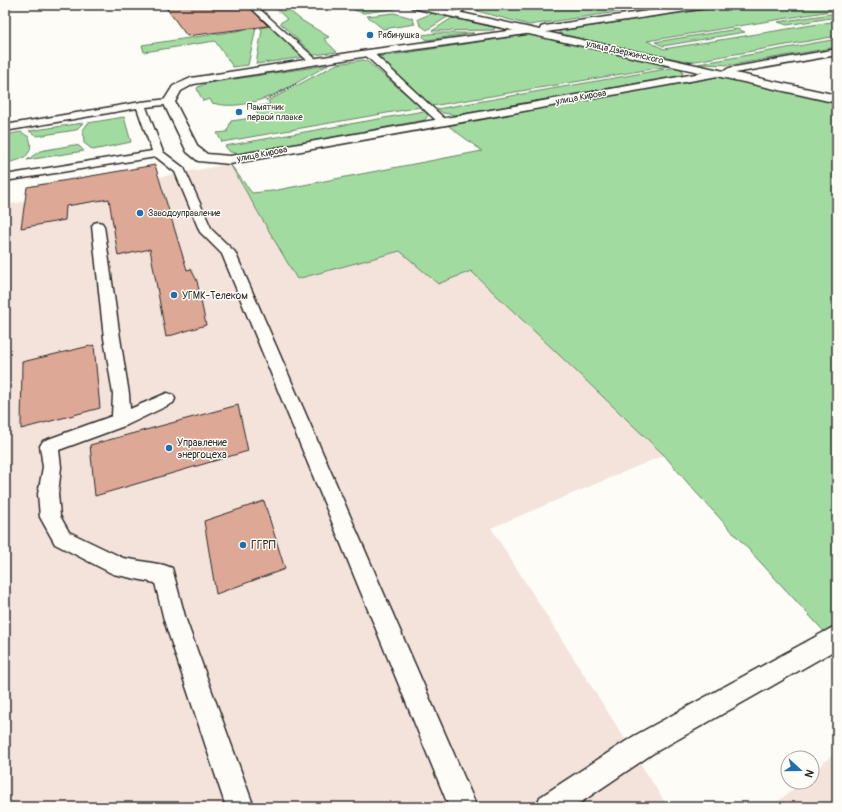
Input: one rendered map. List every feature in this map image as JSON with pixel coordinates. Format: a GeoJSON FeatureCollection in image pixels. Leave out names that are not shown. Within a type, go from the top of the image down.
{"type":"FeatureCollection","features":[{"type":"Feature","properties":{"kind":"street","name":"улица Дзержинского"},"geometry":{"type":"LineString","coordinates":[[413,5],[837,99]]}},
{"type":"Feature","properties":{"kind":"street"},"geometry":{"type":"LineString","coordinates":[[169,102],[171,94],[180,86],[191,81],[368,53],[707,5]]}},
{"type":"Feature","properties":{"kind":"street","name":"улица Кирова"},"geometry":{"type":"LineString","coordinates":[[169,102],[192,149],[203,158],[230,160],[442,121],[837,52]]}},
{"type":"Feature","properties":{"kind":"lane"},"geometry":{"type":"LineString","coordinates":[[251,5],[314,62]]}},
{"type":"Feature","properties":{"kind":"lane"},"geometry":{"type":"LineString","coordinates":[[455,14],[468,5]]}},
{"type":"Feature","properties":{"kind":"lane"},"geometry":{"type":"LineString","coordinates":[[368,53],[442,121]]}},
{"type":"Feature","properties":{"kind":"lane"},"geometry":{"type":"LineString","coordinates":[[5,128],[141,105],[169,102]]}},
{"type":"Feature","properties":{"kind":"lane"},"geometry":{"type":"LineString","coordinates":[[141,105],[158,153],[180,170],[206,232],[228,252],[463,807]]}},
{"type":"Feature","properties":{"kind":"lane"},"geometry":{"type":"LineString","coordinates":[[5,178],[158,153]]}},
{"type":"Feature","properties":{"kind":"lane"},"geometry":{"type":"LineString","coordinates":[[98,226],[112,338],[121,394],[121,420]]}},
{"type":"Feature","properties":{"kind":"lane"},"geometry":{"type":"LineString","coordinates":[[167,399],[121,420],[49,446],[52,467],[48,494],[50,516],[62,538],[120,567],[164,575],[175,620],[240,807]]}},
{"type":"Feature","properties":{"kind":"lane"},"geometry":{"type":"LineString","coordinates":[[550,807],[643,745],[837,636]]}},
{"type":"Feature","properties":{"kind":"shaded area"},"geometry":{"type":"Polygon","coordinates":[[[230,164],[297,279],[401,251],[438,284],[471,271],[664,455],[491,528],[668,807],[5,807],[5,205],[230,164]]]}},
{"type":"Feature","properties":{"kind":"shaded area"},"geometry":{"type":"Polygon","coordinates":[[[837,751],[837,807],[772,807],[792,790],[820,790],[820,766],[837,751]]]}},
{"type":"Feature","properties":{"kind":"green space"},"geometry":{"type":"Polygon","coordinates":[[[272,5],[297,5],[304,8],[290,11],[301,20],[329,37],[324,39],[337,52],[314,55],[280,23],[287,19],[272,5]]]}},
{"type":"Feature","properties":{"kind":"green space"},"geometry":{"type":"Polygon","coordinates":[[[339,5],[401,5],[395,9],[363,13],[339,5]]]}},
{"type":"Feature","properties":{"kind":"green space"},"geometry":{"type":"Polygon","coordinates":[[[494,5],[665,5],[529,25],[477,11],[494,5]]]}},
{"type":"Feature","properties":{"kind":"green space"},"geometry":{"type":"Polygon","coordinates":[[[732,5],[837,5],[837,10],[647,41],[664,49],[837,21],[837,36],[690,62],[559,34],[559,31],[732,5]]]}},
{"type":"Feature","properties":{"kind":"green space"},"geometry":{"type":"Polygon","coordinates":[[[394,13],[412,18],[415,24],[383,29],[367,16],[394,13]]]}},
{"type":"Feature","properties":{"kind":"green space"},"geometry":{"type":"Polygon","coordinates":[[[433,13],[449,16],[427,30],[420,25],[418,19],[433,13]]]}},
{"type":"Feature","properties":{"kind":"green space"},"geometry":{"type":"Polygon","coordinates":[[[837,13],[837,17],[787,25],[778,22],[837,13]]]}},
{"type":"Feature","properties":{"kind":"green space"},"geometry":{"type":"Polygon","coordinates":[[[452,18],[495,27],[494,30],[432,31],[452,18]]]}},
{"type":"Feature","properties":{"kind":"green space"},"geometry":{"type":"Polygon","coordinates":[[[270,26],[304,57],[256,64],[262,30],[260,28],[270,26]]]}},
{"type":"Feature","properties":{"kind":"green space"},"geometry":{"type":"Polygon","coordinates":[[[256,28],[248,65],[233,67],[215,41],[144,52],[142,45],[256,28]]]}},
{"type":"Feature","properties":{"kind":"green space"},"geometry":{"type":"Polygon","coordinates":[[[737,29],[745,32],[663,46],[655,42],[737,29]]]}},
{"type":"Feature","properties":{"kind":"green space"},"geometry":{"type":"Polygon","coordinates":[[[438,33],[474,33],[427,40],[421,35],[438,33]]]}},
{"type":"Feature","properties":{"kind":"green space"},"geometry":{"type":"Polygon","coordinates":[[[532,34],[669,66],[432,106],[378,57],[532,34]]]}},
{"type":"Feature","properties":{"kind":"green space"},"geometry":{"type":"Polygon","coordinates":[[[837,39],[837,47],[732,65],[698,64],[837,39]]]}},
{"type":"Feature","properties":{"kind":"green space"},"geometry":{"type":"Polygon","coordinates":[[[363,60],[368,62],[421,107],[222,142],[217,133],[227,132],[231,121],[259,117],[254,107],[270,104],[268,101],[337,64],[363,60]]]}},
{"type":"Feature","properties":{"kind":"green space"},"geometry":{"type":"Polygon","coordinates":[[[328,65],[272,95],[257,101],[242,104],[227,105],[212,103],[210,99],[203,101],[197,89],[198,87],[208,83],[328,65]]]}},
{"type":"Feature","properties":{"kind":"green space"},"geometry":{"type":"Polygon","coordinates":[[[677,67],[683,71],[682,75],[675,77],[456,115],[443,113],[437,109],[677,67]]]}},
{"type":"Feature","properties":{"kind":"green space"},"geometry":{"type":"Polygon","coordinates":[[[718,73],[837,99],[837,636],[831,639],[692,488],[664,455],[471,271],[438,284],[400,251],[297,279],[230,164],[252,193],[272,191],[482,151],[442,121],[718,73]]]}},
{"type":"Feature","properties":{"kind":"green space"},"geometry":{"type":"Polygon","coordinates":[[[424,111],[428,115],[425,120],[240,154],[230,152],[225,146],[424,111]]]}},
{"type":"Feature","properties":{"kind":"green space"},"geometry":{"type":"Polygon","coordinates":[[[124,117],[131,142],[93,150],[84,143],[83,130],[88,123],[124,117]]]}},
{"type":"Feature","properties":{"kind":"green space"},"geometry":{"type":"Polygon","coordinates":[[[83,123],[76,130],[37,136],[29,131],[83,123]]]}},
{"type":"Feature","properties":{"kind":"green space"},"geometry":{"type":"Polygon","coordinates":[[[21,132],[29,137],[31,143],[28,153],[21,159],[5,163],[5,135],[21,132]]]}},
{"type":"Feature","properties":{"kind":"green space"},"geometry":{"type":"Polygon","coordinates":[[[73,145],[79,146],[84,151],[27,160],[40,151],[73,145]]]}},
{"type":"Feature","properties":{"kind":"building"},"geometry":{"type":"Polygon","coordinates":[[[164,5],[247,5],[268,26],[187,36],[164,5]]]}},
{"type":"Feature","properties":{"kind":"building","name":"Заводоуправление"},"geometry":{"type":"Polygon","coordinates":[[[155,165],[187,270],[191,269],[197,281],[206,325],[166,337],[150,249],[118,256],[109,199],[66,206],[65,220],[21,228],[27,187],[155,165]]]}},
{"type":"Feature","properties":{"kind":"building"},"geometry":{"type":"Polygon","coordinates":[[[94,345],[100,408],[21,429],[22,362],[94,345]]]}},
{"type":"Feature","properties":{"kind":"building","name":"Управление энергоцеха"},"geometry":{"type":"Polygon","coordinates":[[[238,405],[248,451],[95,496],[90,445],[238,405]]]}},
{"type":"Feature","properties":{"kind":"building","name":"ГГРП"},"geometry":{"type":"Polygon","coordinates":[[[264,501],[285,569],[216,594],[204,521],[264,501]]]}},
{"type":"Feature","properties":{"kind":"place","name":"Рябинушка"},"geometry":{"type":"Point","coordinates":[370,35]}},
{"type":"Feature","properties":{"kind":"place","name":"Памятник первой плавке"},"geometry":{"type":"Point","coordinates":[239,112]}},
{"type":"Feature","properties":{"kind":"place","name":"Заводоуправление"},"geometry":{"type":"Point","coordinates":[140,213]}},
{"type":"Feature","properties":{"kind":"place","name":"УГМК-Телеком"},"geometry":{"type":"Point","coordinates":[174,295]}},
{"type":"Feature","properties":{"kind":"place","name":"Управление энергоцеха"},"geometry":{"type":"Point","coordinates":[169,448]}},
{"type":"Feature","properties":{"kind":"place","name":"ГГРП"},"geometry":{"type":"Point","coordinates":[243,545]}}]}
